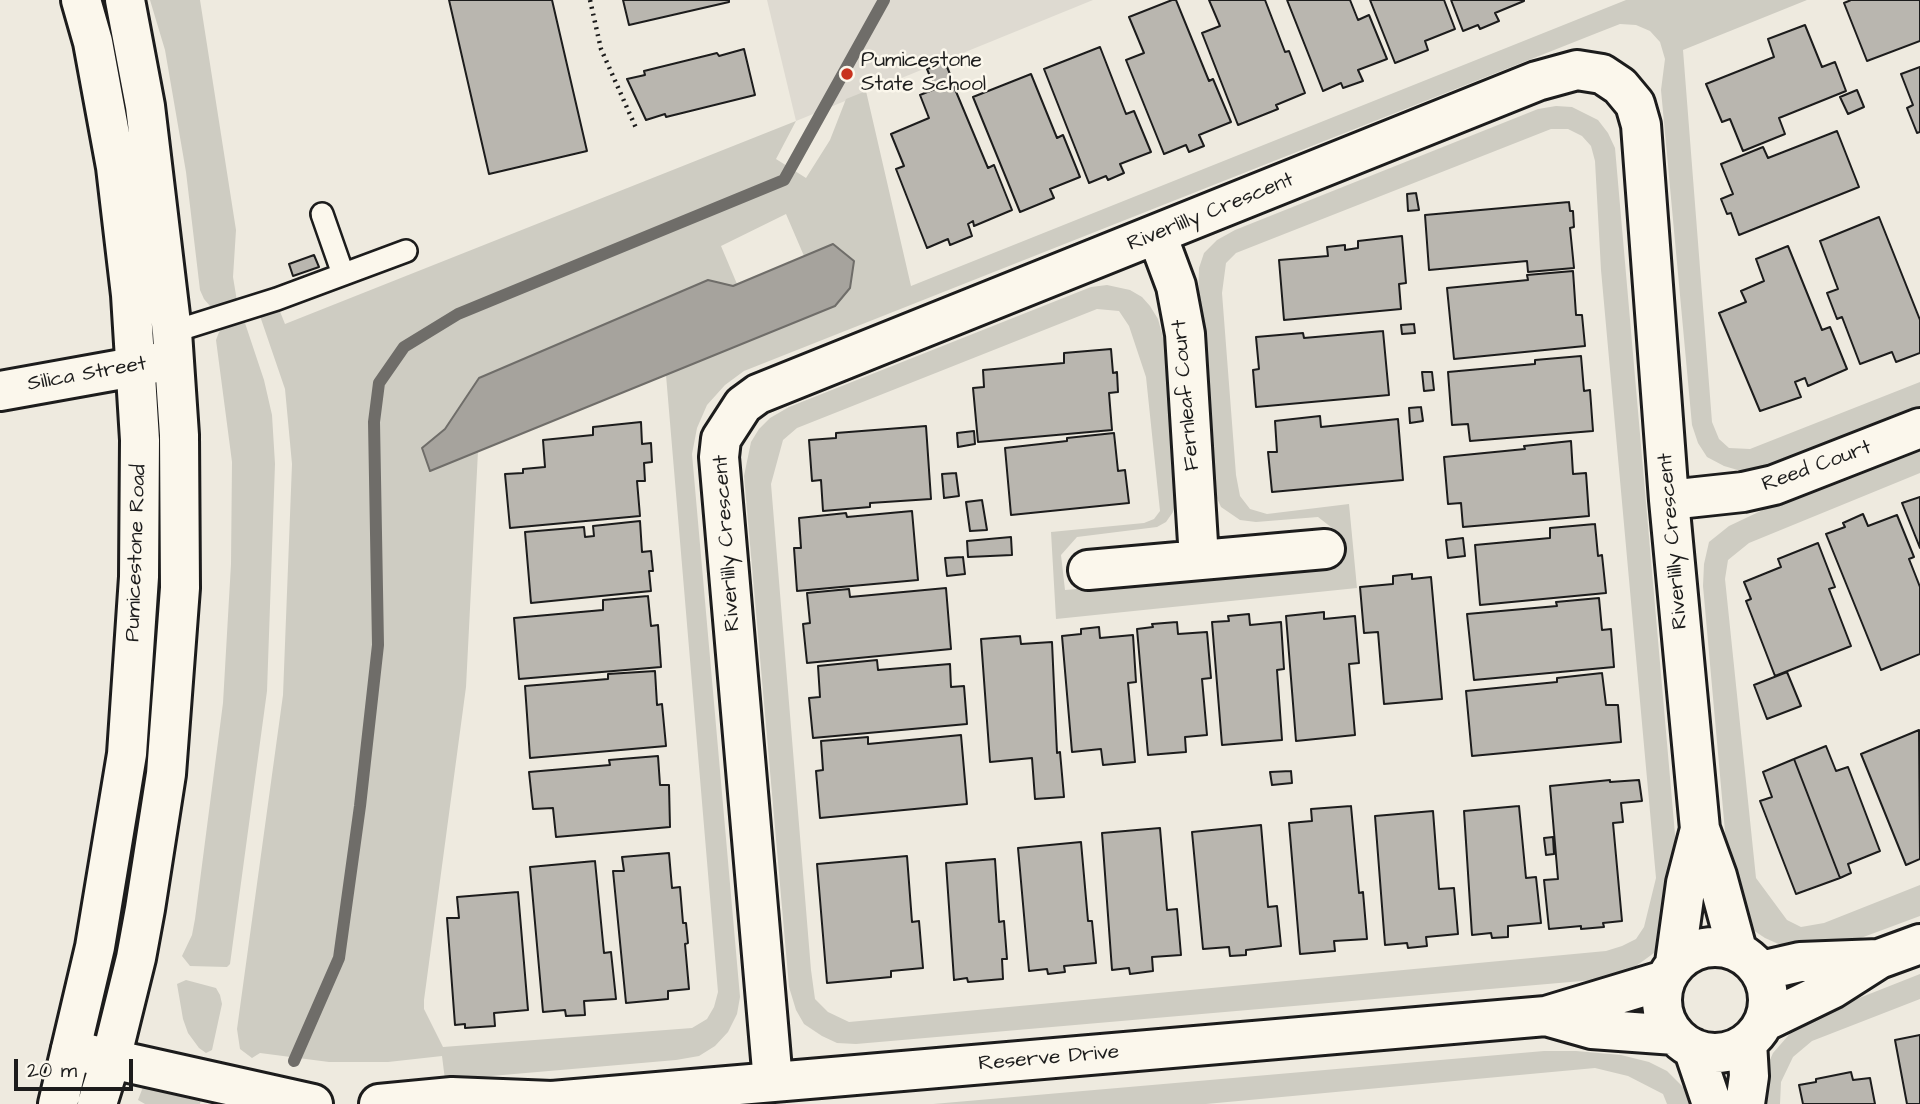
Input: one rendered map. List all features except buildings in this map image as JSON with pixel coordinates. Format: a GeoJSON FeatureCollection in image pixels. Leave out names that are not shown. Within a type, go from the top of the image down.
{"type":"FeatureCollection","features":[{"type":"Feature","properties":{"kind":"street","name":"Pumicestone Road"},"geometry":{"type":"LineString","coordinates":[[58,1104],[95,947],[127,754],[139,577],[140,440],[131,295],[116,167],[93,42],[81,0]]}},
{"type":"Feature","properties":{"kind":"street","name":"Pumicestone Road"},"geometry":{"type":"LineString","coordinates":[[97,1104],[136,958],[166,774],[180,588],[178,435],[173,346],[145,106],[125,0]]}},
{"type":"Feature","properties":{"kind":"street","name":"Riverlilly Crescent"},"geometry":{"type":"LineString","coordinates":[[773,1082],[719,457],[721,439],[743,405],[758,394],[1546,78],[1577,70],[1602,74],[1620,86],[1635,104],[1641,125],[1670,500],[1700,829],[1749,961]]}},
{"type":"Feature","properties":{"kind":"street","name":"Fernleaf Court"},"geometry":{"type":"LineString","coordinates":[[1157,235],[1176,286],[1185,334],[1199,559]]}},
{"type":"Feature","properties":{"kind":"street","name":"Silica Street"},"geometry":{"type":"LineString","coordinates":[[0,391],[136,366],[173,346]]}},
{"type":"Feature","properties":{"kind":"street","name":"Reed Court"},"geometry":{"type":"LineString","coordinates":[[1670,500],[1743,492],[1774,485],[1920,428]]}},
{"type":"Feature","properties":{"kind":"street"},"geometry":{"type":"LineString","coordinates":[[1088,570],[1325,549]]}},
{"type":"Feature","properties":{"kind":"street","name":"Riverlilly Crescent"},"geometry":{"type":"LineString","coordinates":[[1670,972],[1686,883],[1700,829]]}},
{"type":"Feature","properties":{"kind":"street"},"geometry":{"type":"LineString","coordinates":[[1684,1042],[1706,1052],[1721,1053],[1879,959],[1920,944]]}},
{"type":"Feature","properties":{"kind":"street"},"geometry":{"type":"LineString","coordinates":[[1712,1104],[1684,1042],[1667,1023],[1662,1009],[1662,995],[1670,972],[1689,953],[1705,947],[1721,946],[1749,961],[1768,988],[1769,1005],[1756,1032],[1745,1104]]}},
{"type":"Feature","properties":{"kind":"street"},"geometry":{"type":"LineString","coordinates":[[1749,961],[1879,959]]}},
{"type":"Feature","properties":{"kind":"street","name":"Reserve Drive"},"geometry":{"type":"LineString","coordinates":[[379,1104],[452,1097],[548,1103],[1546,1016],[1670,972]]}},
{"type":"Feature","properties":{"kind":"street","name":"Reserve Drive"},"geometry":{"type":"LineString","coordinates":[[1546,1016],[1592,1029],[1684,1042]]}},
{"type":"Feature","properties":{"kind":"street"},"geometry":{"type":"LineString","coordinates":[[71,1050],[313,1104]]}},
{"type":"Feature","properties":{"kind":"lane"},"geometry":{"type":"LineString","coordinates":[[322,214],[343,274]]}},
{"type":"Feature","properties":{"kind":"lane"},"geometry":{"type":"LineString","coordinates":[[173,346],[277,299],[406,251]]}},
{"type":"Feature","properties":{"kind":"path"},"geometry":{"type":"LineString","coordinates":[[590,0],[601,49],[636,128]]}},
{"type":"Feature","properties":{"kind":"shaded area"},"geometry":{"type":"Polygon","coordinates":[[[150,0],[200,0],[236,230],[233,277],[237,301],[217,307],[210,306],[200,290],[186,172],[165,50],[150,0]]]}},
{"type":"Feature","properties":{"kind":"shaded area","name":"Pumicestone State School"},"geometry":{"type":"Polygon","coordinates":[[[767,0],[1093,0],[796,121],[767,0]]]}},
{"type":"Feature","properties":{"kind":"shaded area"},"geometry":{"type":"Polygon","coordinates":[[[1626,0],[1807,0],[1683,50],[1712,422],[1719,439],[1729,448],[1750,449],[1920,382],[1920,406],[1760,470],[1741,471],[1707,457],[1698,443],[1692,425],[1661,90],[1665,59],[1660,42],[1650,31],[1636,25],[1620,24],[744,371],[725,385],[707,405],[697,428],[692,454],[740,997],[737,1014],[728,1032],[715,1046],[699,1056],[676,1060],[445,1080],[442,1056],[388,1062],[329,1062],[260,1053],[252,1058],[240,1049],[237,1029],[283,695],[292,464],[285,389],[260,316],[279,309],[285,324],[796,121],[776,159],[806,178],[830,140],[846,99],[866,91],[911,286],[1626,0]],[[786,214],[721,246],[737,284],[479,378],[445,429],[422,448],[430,471],[478,451],[466,687],[424,1000],[424,1009],[443,1047],[692,1028],[707,1019],[714,1007],[718,992],[666,375],[835,306],[850,288],[854,261],[833,244],[804,256],[786,214]]]}},
{"type":"Feature","properties":{"kind":"shaded area"},"geometry":{"type":"Polygon","coordinates":[[[1572,107],[1598,120],[1615,148],[1676,846],[1665,937],[1654,953],[1620,975],[1605,979],[856,1044],[837,1043],[804,1024],[796,1010],[789,987],[744,476],[751,442],[759,429],[770,418],[789,407],[1091,287],[1107,285],[1130,290],[1150,306],[1158,319],[1164,341],[1176,501],[1166,522],[1157,527],[1077,537],[1061,555],[1065,590],[1338,566],[1336,531],[1318,517],[1256,522],[1240,520],[1221,507],[1216,496],[1198,303],[1199,268],[1204,253],[1217,240],[1235,230],[1538,109],[1572,107]],[[1551,129],[1236,253],[1226,263],[1222,293],[1236,475],[1240,496],[1250,509],[1267,514],[1349,504],[1357,588],[1056,619],[1051,532],[1144,523],[1154,519],[1160,511],[1146,377],[1129,326],[1119,311],[1097,309],[797,428],[783,440],[771,484],[811,970],[815,999],[828,1012],[849,1022],[1606,951],[1636,939],[1644,927],[1656,878],[1601,270],[1595,161],[1591,146],[1582,136],[1568,129],[1551,129]]]}},
{"type":"Feature","properties":{"kind":"shaded area"},"geometry":{"type":"Polygon","coordinates":[[[833,244],[854,261],[850,288],[835,306],[430,471],[422,448],[445,429],[479,378],[708,280],[733,286],[833,244]]]}},
{"type":"Feature","properties":{"kind":"shaded area"},"geometry":{"type":"Polygon","coordinates":[[[245,323],[264,380],[272,415],[275,464],[267,691],[230,964],[227,967],[190,966],[182,956],[192,935],[195,919],[223,703],[231,564],[232,462],[216,340],[219,332],[226,326],[245,323]]]}},
{"type":"Feature","properties":{"kind":"shaded area"},"geometry":{"type":"Polygon","coordinates":[[[1920,448],[1920,473],[1749,543],[1728,560],[1725,579],[1756,878],[1787,920],[1801,927],[1824,923],[1920,885],[1920,916],[1850,942],[1809,949],[1783,946],[1750,928],[1730,887],[1703,586],[1709,542],[1729,526],[1767,508],[1920,448]]]}},
{"type":"Feature","properties":{"kind":"shaded area"},"geometry":{"type":"Polygon","coordinates":[[[1920,974],[1920,999],[1812,1041],[1793,1057],[1781,1082],[1780,1104],[1758,1104],[1762,1078],[1773,1053],[1794,1029],[1839,1006],[1920,974]]]}},
{"type":"Feature","properties":{"kind":"shaded area"},"geometry":{"type":"Polygon","coordinates":[[[186,980],[216,988],[220,995],[222,1004],[212,1050],[206,1053],[188,1033],[183,1019],[177,984],[186,980]]]}},
{"type":"Feature","properties":{"kind":"shaded area"},"geometry":{"type":"Polygon","coordinates":[[[1544,1051],[1621,1055],[1649,1062],[1667,1071],[1695,1104],[1667,1104],[1663,1094],[1628,1076],[1595,1068],[1206,1104],[933,1104],[1544,1051]]]}},
{"type":"Feature","properties":{"kind":"shaded area"},"geometry":{"type":"Polygon","coordinates":[[[143,1087],[201,1099],[200,1104],[145,1104],[138,1100],[143,1087]]]}},
{"type":"Feature","properties":{"kind":"waterway"},"geometry":{"type":"LineString","coordinates":[[294,1061],[339,958],[360,806],[378,645],[374,422],[379,383],[404,347],[458,314],[784,180],[884,0]]}},
{"type":"Feature","properties":{"kind":"place","name":"Pumicestone State School"},"geometry":{"type":"Point","coordinates":[847,74]}}]}
